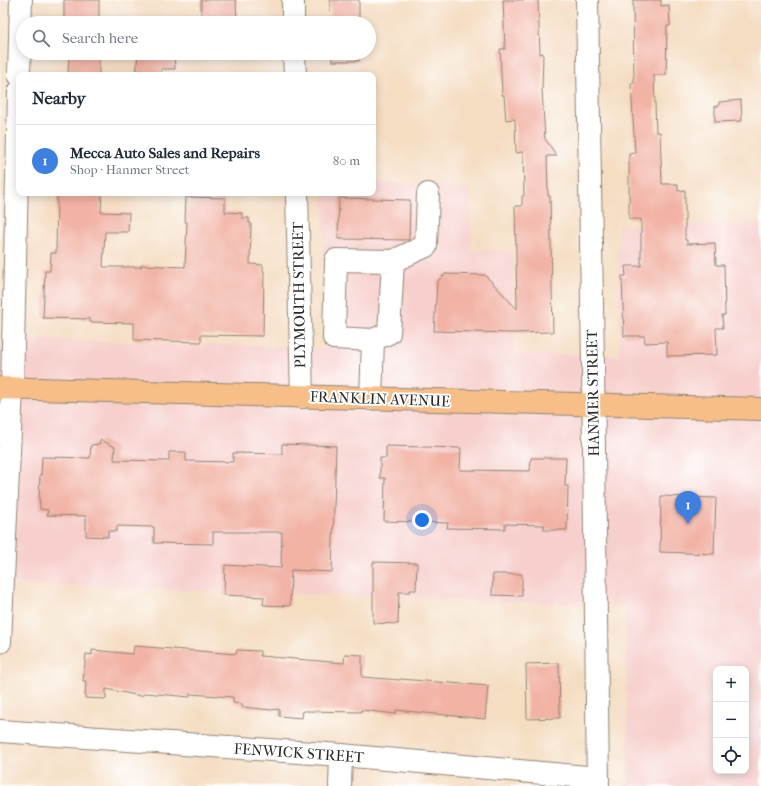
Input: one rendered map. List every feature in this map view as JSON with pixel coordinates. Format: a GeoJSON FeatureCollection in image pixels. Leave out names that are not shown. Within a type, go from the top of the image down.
{"type":"FeatureCollection","features":[{"type":"Feature","properties":{"kind":"main road","name":"FRANKLIN AVENUE"},"geometry":{"type":"LineString","coordinates":[[6,388],[761,409]]}},
{"type":"Feature","properties":{"kind":"street"},"geometry":{"type":"LineString","coordinates":[[21,0],[21,16]]}},
{"type":"Feature","properties":{"kind":"street"},"geometry":{"type":"LineString","coordinates":[[293,0],[293,16]]}},
{"type":"Feature","properties":{"kind":"street","name":"HANMER STREET"},"geometry":{"type":"LineString","coordinates":[[586,0],[594,405],[598,782]]}},
{"type":"Feature","properties":{"kind":"street"},"geometry":{"type":"LineString","coordinates":[[19,60],[19,72]]}},
{"type":"Feature","properties":{"kind":"street"},"geometry":{"type":"LineString","coordinates":[[294,60],[295,72]]}},
{"type":"Feature","properties":{"kind":"street"},"geometry":{"type":"LineString","coordinates":[[0,642],[6,388],[16,160]]}},
{"type":"Feature","properties":{"kind":"street"},"geometry":{"type":"LineString","coordinates":[[393,261],[389,332],[373,340],[334,338],[336,260],[393,261],[426,246],[428,194]]}},
{"type":"Feature","properties":{"kind":"street","name":"PLYMOUTH STREET"},"geometry":{"type":"LineString","coordinates":[[297,196],[302,397]]}},
{"type":"Feature","properties":{"kind":"street"},"geometry":{"type":"LineString","coordinates":[[371,399],[373,340]]}},
{"type":"Feature","properties":{"kind":"street","name":"FENWICK STREET"},"geometry":{"type":"LineString","coordinates":[[0,731],[341,755],[598,782]]}},
{"type":"Feature","properties":{"kind":"street"},"geometry":{"type":"LineString","coordinates":[[340,786],[341,755]]}},
{"type":"Feature","properties":{"kind":"shaded area"},"geometry":{"type":"Polygon","coordinates":[[[376,182],[470,188],[471,250],[513,250],[514,353],[620,356],[618,225],[761,223],[761,786],[629,786],[625,606],[481,601],[374,595],[325,595],[0,583],[0,339],[326,348],[323,196],[376,196],[376,182]]]}},
{"type":"Feature","properties":{"kind":"building"},"geometry":{"type":"Polygon","coordinates":[[[64,0],[99,0],[99,16],[64,16],[64,0]]]}},
{"type":"Feature","properties":{"kind":"building"},"geometry":{"type":"Polygon","coordinates":[[[201,0],[236,0],[237,16],[201,16],[201,0]]]}},
{"type":"Feature","properties":{"kind":"building"},"geometry":{"type":"Polygon","coordinates":[[[330,0],[359,0],[359,16],[331,16],[330,0]]]}},
{"type":"Feature","properties":{"kind":"building"},"geometry":{"type":"Polygon","coordinates":[[[503,0],[538,0],[540,54],[543,53],[542,90],[545,139],[557,156],[547,156],[548,196],[550,196],[553,332],[512,333],[434,331],[437,282],[445,274],[485,275],[517,309],[515,206],[522,206],[522,196],[524,196],[523,152],[516,153],[515,119],[506,120],[504,95],[502,95],[500,49],[505,49],[503,0]]]}},
{"type":"Feature","properties":{"kind":"building"},"geometry":{"type":"Polygon","coordinates":[[[633,0],[661,0],[661,6],[669,5],[670,26],[667,26],[666,75],[654,75],[656,132],[660,132],[662,184],[678,184],[678,191],[685,190],[685,240],[687,240],[687,244],[715,243],[716,265],[724,265],[725,315],[722,315],[723,328],[716,328],[717,355],[667,356],[667,342],[645,343],[644,336],[624,336],[622,276],[626,276],[625,266],[641,266],[641,219],[629,219],[629,154],[635,153],[631,83],[634,83],[633,0]]]}},
{"type":"Feature","properties":{"kind":"building"},"geometry":{"type":"Polygon","coordinates":[[[69,60],[99,60],[99,72],[68,72],[69,60]]]}},
{"type":"Feature","properties":{"kind":"building"},"geometry":{"type":"Polygon","coordinates":[[[137,60],[174,60],[175,69],[161,69],[161,72],[136,72],[137,60]]]}},
{"type":"Feature","properties":{"kind":"building"},"geometry":{"type":"Polygon","coordinates":[[[332,60],[359,60],[359,61],[332,60]]]}},
{"type":"Feature","properties":{"kind":"building"},"geometry":{"type":"Polygon","coordinates":[[[741,100],[742,121],[715,122],[715,106],[719,106],[719,102],[741,100]]]}},
{"type":"Feature","properties":{"kind":"building"},"geometry":{"type":"Polygon","coordinates":[[[57,196],[102,196],[101,212],[129,213],[128,232],[105,232],[103,267],[141,267],[141,265],[185,267],[187,222],[185,222],[186,197],[225,198],[225,212],[242,213],[242,218],[249,218],[249,223],[251,223],[250,264],[263,265],[263,336],[201,335],[201,342],[134,340],[134,323],[90,322],[90,319],[43,318],[45,271],[50,271],[51,253],[56,253],[57,196]]]}},
{"type":"Feature","properties":{"kind":"building"},"geometry":{"type":"Polygon","coordinates":[[[339,198],[410,200],[409,240],[338,239],[339,198]]]}},
{"type":"Feature","properties":{"kind":"building"},"geometry":{"type":"Polygon","coordinates":[[[101,440],[115,447],[114,460],[169,461],[169,452],[186,452],[186,461],[233,462],[233,453],[282,454],[282,444],[336,446],[332,572],[291,570],[290,606],[263,605],[264,597],[224,595],[225,565],[281,568],[282,532],[213,532],[213,544],[154,543],[154,527],[117,526],[117,531],[108,531],[108,537],[86,536],[86,516],[47,515],[48,510],[40,509],[39,501],[42,457],[90,458],[91,445],[99,444],[101,440]]]}},
{"type":"Feature","properties":{"kind":"building"},"geometry":{"type":"Polygon","coordinates":[[[386,446],[461,448],[460,470],[530,471],[531,458],[566,458],[565,486],[568,486],[567,530],[544,530],[544,525],[505,524],[505,529],[447,528],[448,523],[384,521],[385,478],[380,478],[380,458],[386,458],[386,446]]]}},
{"type":"Feature","properties":{"kind":"building"},"geometry":{"type":"Polygon","coordinates":[[[661,496],[716,498],[714,554],[660,552],[661,496]]]}},
{"type":"Feature","properties":{"kind":"building"},"geometry":{"type":"Polygon","coordinates":[[[373,562],[417,563],[416,590],[410,590],[410,592],[399,592],[398,624],[373,623],[373,562]]]}},
{"type":"Feature","properties":{"kind":"building"},"geometry":{"type":"Polygon","coordinates":[[[493,574],[522,574],[522,596],[492,595],[493,574]]]}},
{"type":"Feature","properties":{"kind":"building"},"geometry":{"type":"Polygon","coordinates":[[[134,646],[236,654],[237,650],[260,651],[260,656],[344,663],[345,654],[362,655],[362,677],[488,686],[485,719],[396,710],[396,714],[361,710],[361,712],[303,711],[302,718],[279,716],[279,709],[271,710],[242,707],[242,704],[233,703],[233,697],[190,694],[190,697],[146,693],[141,696],[106,689],[106,699],[85,698],[86,681],[83,681],[86,654],[92,655],[92,650],[133,654],[134,646]]]}},
{"type":"Feature","properties":{"kind":"building"},"geometry":{"type":"Polygon","coordinates":[[[559,663],[560,718],[527,719],[526,664],[559,663]]]}},
{"type":"Feature","properties":{"kind":"place","name":"Mecca Auto Sales and Repairs"},"geometry":{"type":"Point","coordinates":[688,524]}}]}
